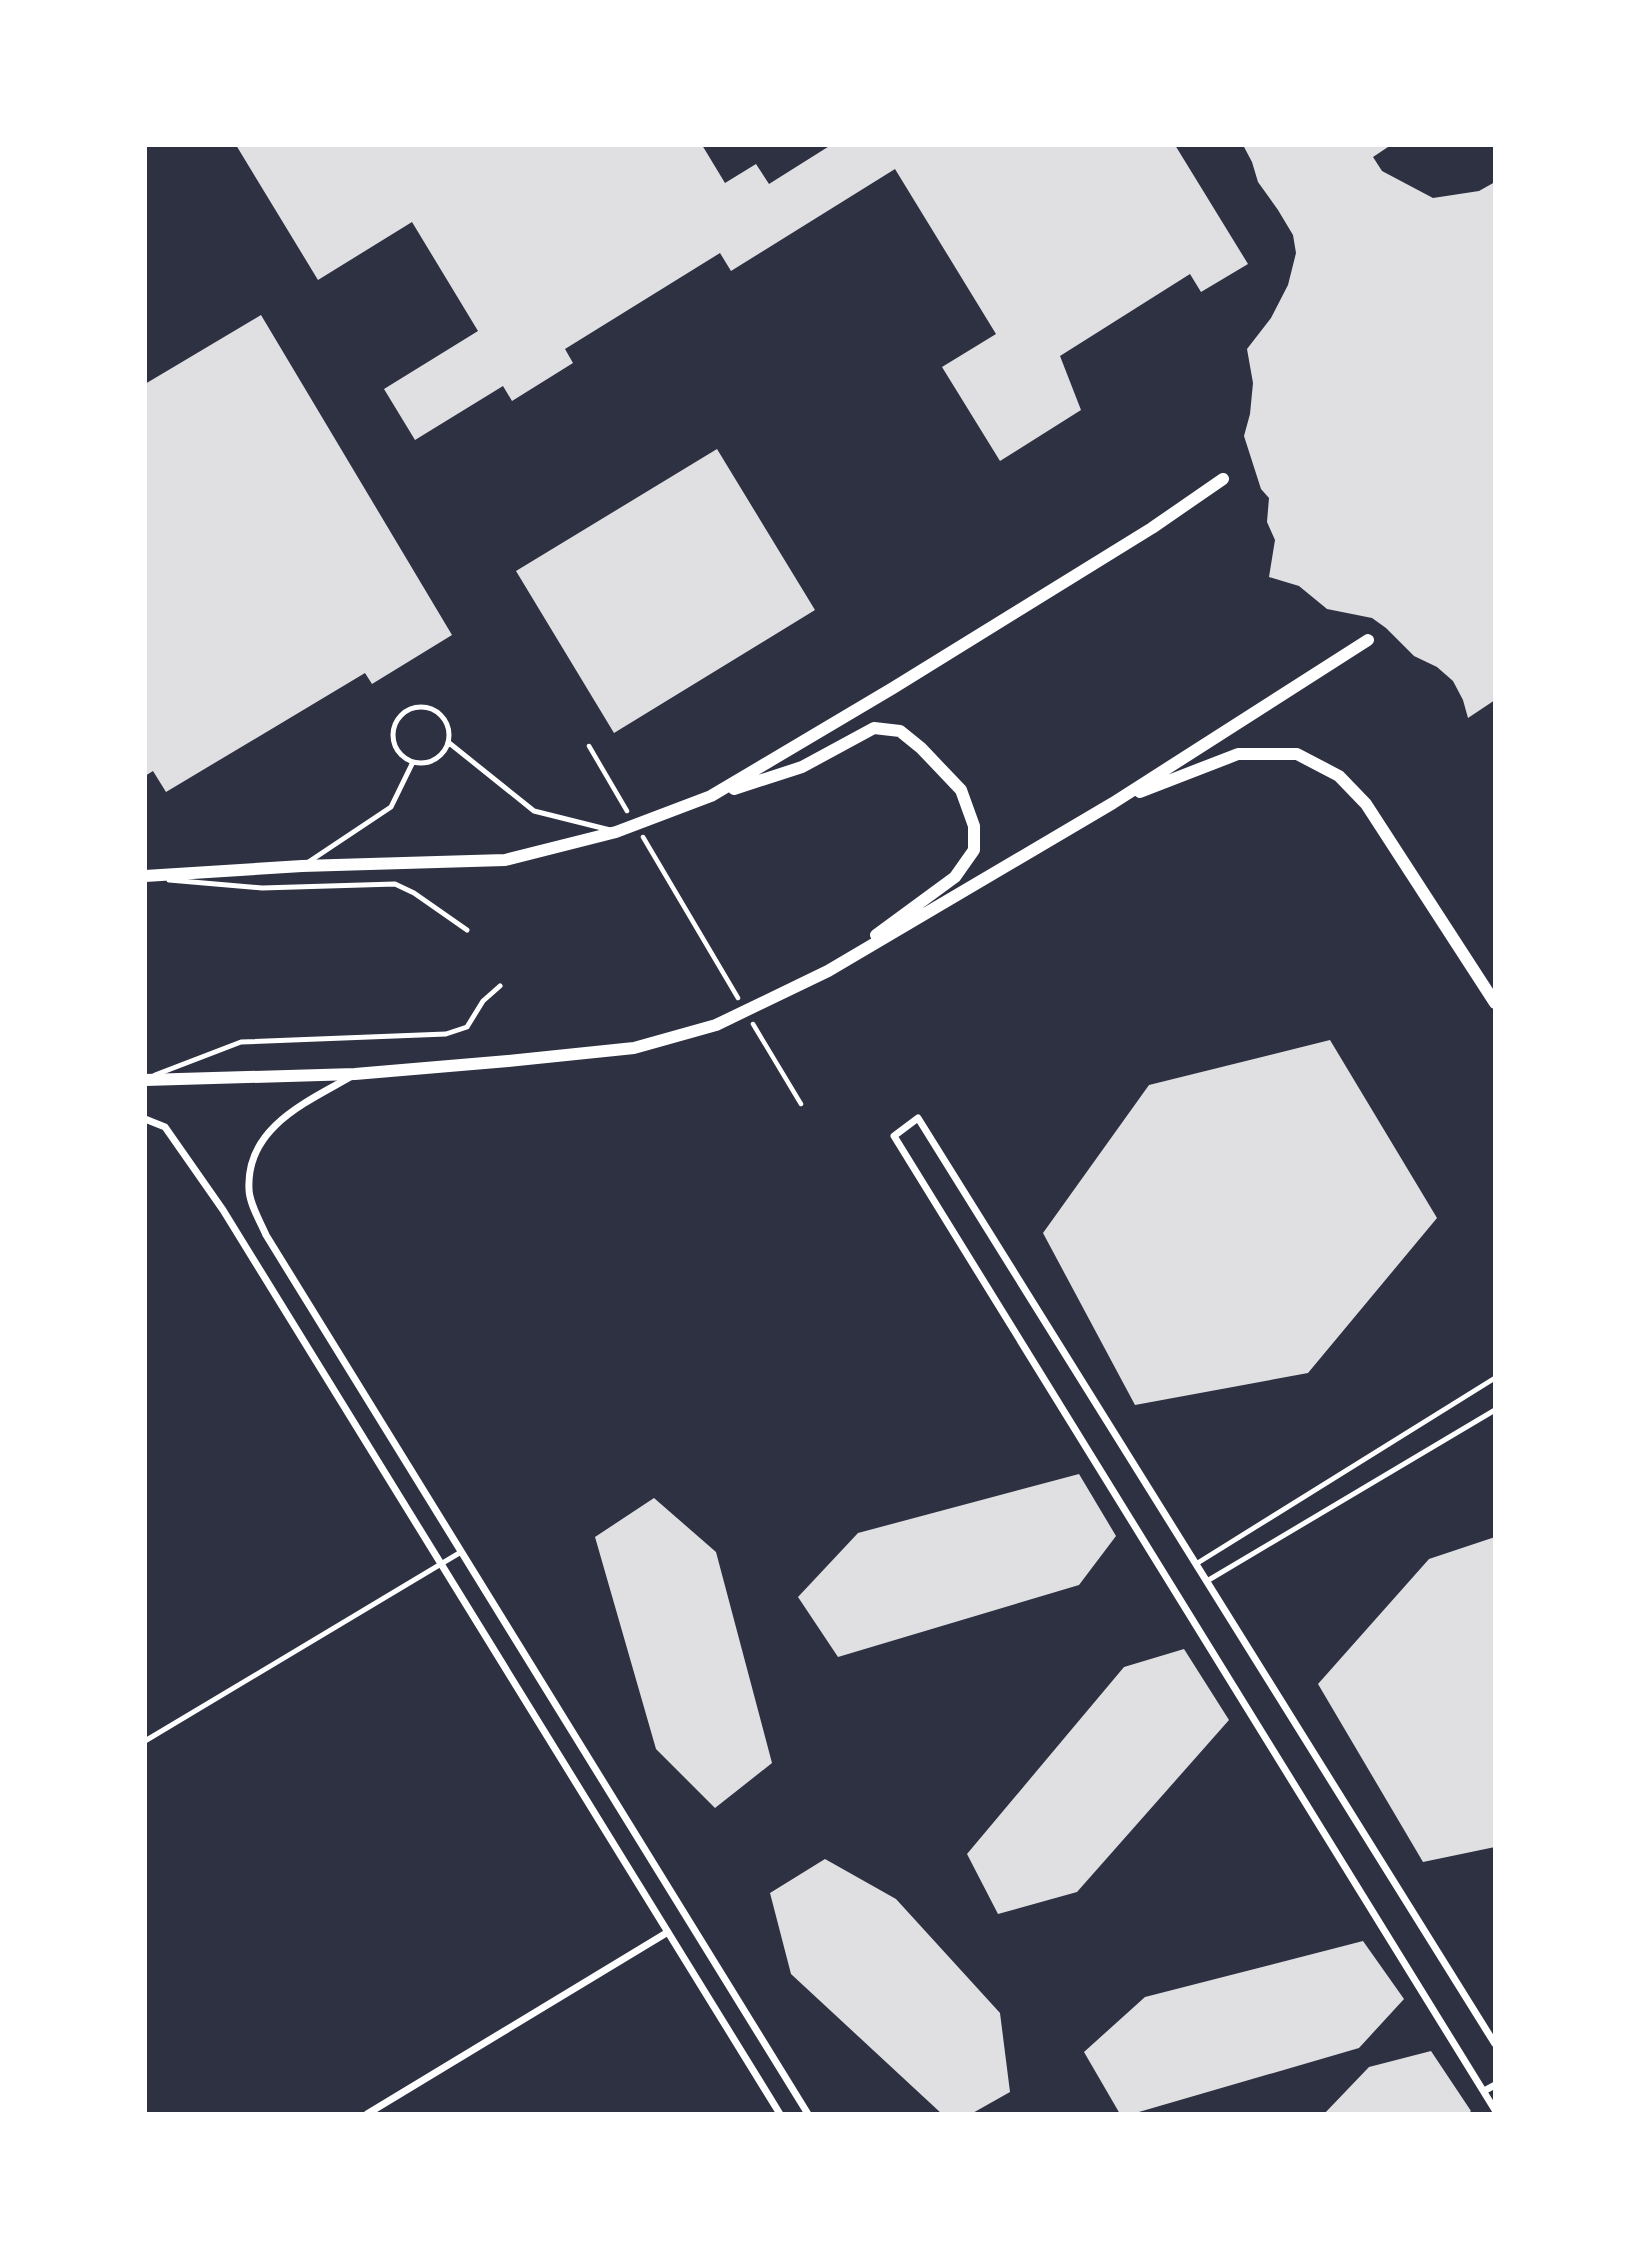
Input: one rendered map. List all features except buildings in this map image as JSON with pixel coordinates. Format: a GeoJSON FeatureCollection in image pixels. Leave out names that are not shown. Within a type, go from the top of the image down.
{"type":"FeatureCollection","features":[{"type":"Feature","properties":{"kind":"street"},"geometry":{"type":"LineString","coordinates":[[711,796],[1128,542],[1223,479]]}},
{"type":"Feature","properties":{"kind":"street"},"geometry":{"type":"LineString","coordinates":[[145,1079],[355,1074],[634,1048],[716,1025],[828,971],[1113,803],[1368,640]]}},
{"type":"Feature","properties":{"kind":"street"},"geometry":{"type":"LineString","coordinates":[[145,877],[302,866],[505,860],[616,832],[711,796],[802,767],[874,728],[900,731],[921,748],[961,790],[974,826],[974,850],[955,877],[828,971]]}},
{"type":"Feature","properties":{"kind":"street"},"geometry":{"type":"LineString","coordinates":[[1113,803],[1238,754],[1297,754],[1339,776],[1366,804],[1495,1003]]}},
{"type":"Feature","properties":{"kind":"street"},"geometry":{"type":"LineString","coordinates":[[355,1074],[284,1116],[255,1149],[248,1190],[265,1234],[808,2114]]}},
{"type":"Feature","properties":{"kind":"street"},"geometry":{"type":"LineString","coordinates":[[1495,2044],[918,1118],[894,1136],[1495,2110]]}},
{"type":"Feature","properties":{"kind":"street"},"geometry":{"type":"LineString","coordinates":[[145,1119],[165,1127],[223,1210],[780,2114]]}},
{"type":"Feature","properties":{"kind":"street"},"geometry":{"type":"LineString","coordinates":[[367,2114],[668,1932]]}},
{"type":"Feature","properties":{"kind":"street"},"geometry":{"type":"LineString","coordinates":[[1484,2091],[1495,2085]]}},
{"type":"Feature","properties":{"kind":"lane"},"geometry":{"type":"LineString","coordinates":[[426,707],[439,714],[448,727],[448,742],[446,749],[435,760],[420,764],[412,762],[400,754],[393,740],[393,732],[398,718],[411,709],[426,707]]}},
{"type":"Feature","properties":{"kind":"lane"},"geometry":{"type":"LineString","coordinates":[[448,742],[534,811],[616,832]]}},
{"type":"Feature","properties":{"kind":"lane"},"geometry":{"type":"LineString","coordinates":[[302,866],[391,807],[412,762]]}},
{"type":"Feature","properties":{"kind":"lane"},"geometry":{"type":"LineString","coordinates":[[145,877],[262,888],[395,884],[414,893],[467,930]]}},
{"type":"Feature","properties":{"kind":"lane"},"geometry":{"type":"LineString","coordinates":[[145,1079],[241,1042],[446,1034],[467,1027],[483,1001],[500,986]]}},
{"type":"Feature","properties":{"kind":"lane"},"geometry":{"type":"LineString","coordinates":[[1196,1564],[1495,1378]]}},
{"type":"Feature","properties":{"kind":"lane"},"geometry":{"type":"LineString","coordinates":[[1207,1581],[1495,1410]]}},
{"type":"Feature","properties":{"kind":"lane"},"geometry":{"type":"LineString","coordinates":[[145,1741],[461,1552]]}},
{"type":"Feature","properties":{"kind":"path"},"geometry":{"type":"LineString","coordinates":[[589,746],[631,818]]}},
{"type":"Feature","properties":{"kind":"path"},"geometry":{"type":"LineString","coordinates":[[638,830],[744,1009]]}},
{"type":"Feature","properties":{"kind":"path"},"geometry":{"type":"LineString","coordinates":[[751,1021],[801,1104]]}}]}
